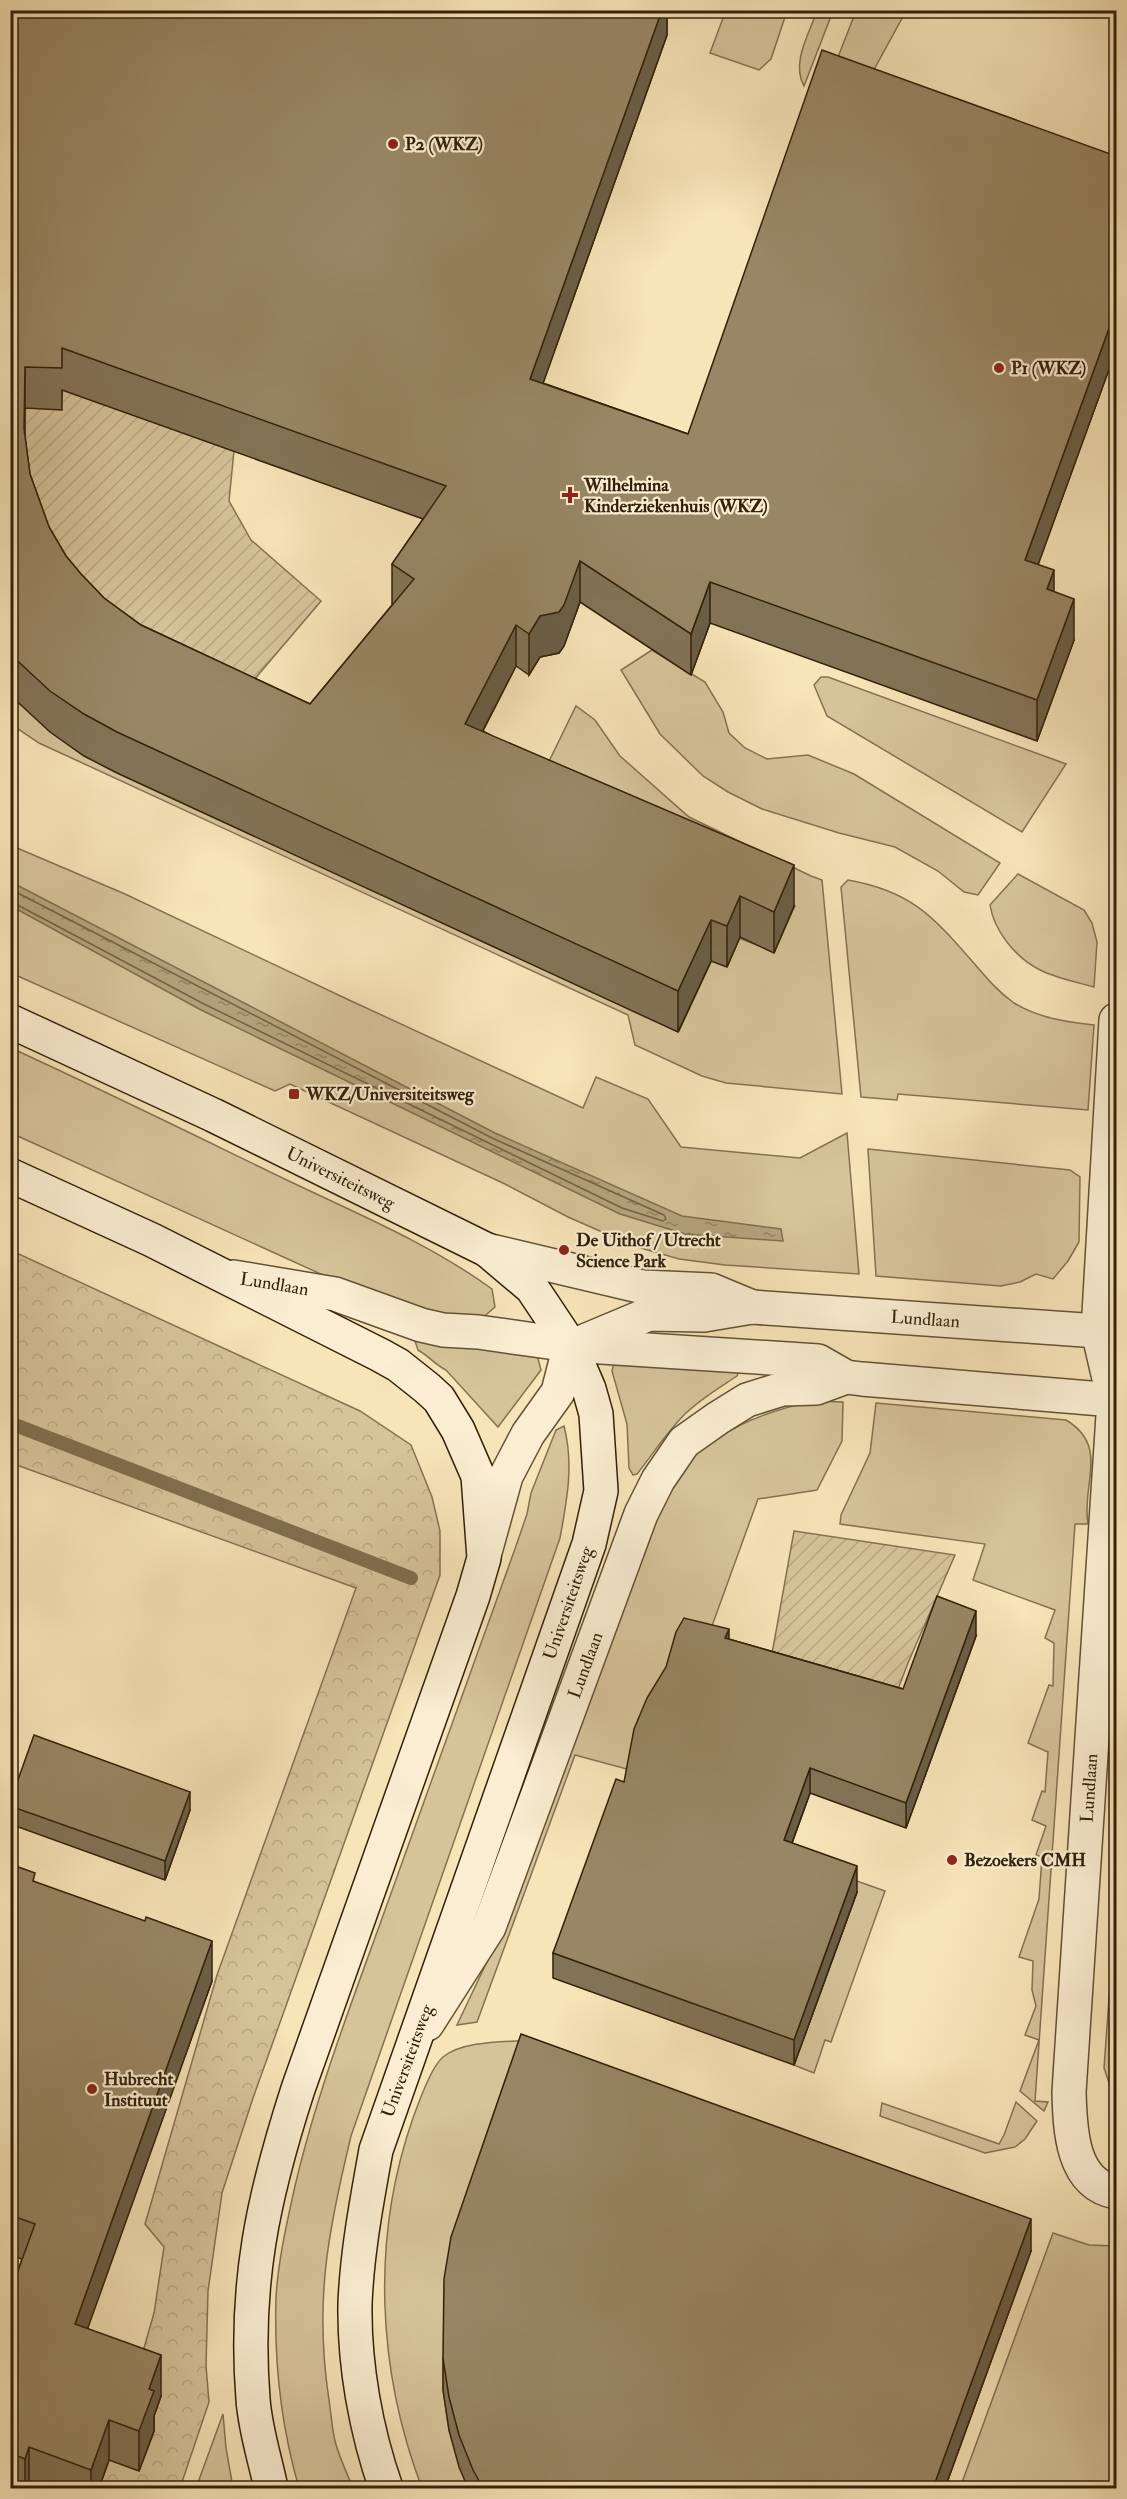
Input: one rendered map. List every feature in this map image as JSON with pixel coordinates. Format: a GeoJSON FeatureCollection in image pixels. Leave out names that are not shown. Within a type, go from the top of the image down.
{"type":"FeatureCollection","features":[{"type":"Feature","properties":{"kind":"street","name":"Lundlaan"},"geometry":{"type":"LineString","coordinates":[[1116,1020],[1098,1331],[1114,1400],[1069,2111],[1070,2129],[1077,2157],[1090,2178],[1110,2191],[1116,2192]]}},
{"type":"Feature","properties":{"kind":"street","name":"Universiteitsweg"},"geometry":{"type":"LineString","coordinates":[[10,1022],[213,1115],[487,1250],[532,1288],[570,1345],[583,1374],[596,1414],[601,1491],[593,1523],[570,1598],[376,2150],[364,2220],[355,2304],[361,2386],[375,2458],[386,2488]]}},
{"type":"Feature","properties":{"kind":"street"},"geometry":{"type":"LineString","coordinates":[[10,1174],[224,1275],[398,1365],[439,1399],[458,1430],[478,1476],[484,1558]]}},
{"type":"Feature","properties":{"kind":"street","name":"Lundlaan"},"geometry":{"type":"LineString","coordinates":[[487,1250],[643,1287],[711,1290],[752,1307]]}},
{"type":"Feature","properties":{"kind":"street","name":"Lundlaan"},"geometry":{"type":"LineString","coordinates":[[224,1275],[334,1294],[422,1325],[443,1330],[478,1332],[570,1345],[818,1361],[846,1377],[1114,1400]]}},
{"type":"Feature","properties":{"kind":"street","name":"Lundlaan"},"geometry":{"type":"LineString","coordinates":[[570,1345],[649,1314],[704,1315],[752,1307],[1098,1331]]}},
{"type":"Feature","properties":{"kind":"street"},"geometry":{"type":"LineString","coordinates":[[271,2488],[253,2401],[250,2302],[264,2211],[275,2159],[473,1596],[506,1476],[534,1424],[558,1392],[570,1345]]}},
{"type":"Feature","properties":{"kind":"street","name":"Lundlaan"},"geometry":{"type":"LineString","coordinates":[[411,2048],[489,1927],[641,1514],[658,1480],[684,1442],[747,1400],[783,1389],[816,1388],[846,1377]]}},
{"type":"Feature","properties":{"kind":"green space"},"geometry":{"type":"Polygon","coordinates":[[[726,10],[787,11],[771,59],[759,70],[710,53],[726,10]]]}},
{"type":"Feature","properties":{"kind":"green space"},"geometry":{"type":"Polygon","coordinates":[[[817,11],[833,11],[804,86],[800,77],[800,58],[817,11]]]}},
{"type":"Feature","properties":{"kind":"green space"},"geometry":{"type":"Polygon","coordinates":[[[856,11],[906,11],[865,86],[831,75],[856,11]]]}},
{"type":"Feature","properties":{"kind":"green space"},"geometry":{"type":"Polygon","coordinates":[[[63,387],[234,451],[229,501],[251,540],[321,601],[230,708],[81,616],[24,459],[25,408],[61,409],[63,387]]]}},
{"type":"Feature","properties":{"kind":"green space"},"geometry":{"type":"Polygon","coordinates":[[[652,650],[705,682],[723,712],[729,733],[745,748],[767,759],[808,755],[854,774],[1000,863],[978,895],[964,892],[938,871],[895,847],[839,833],[762,809],[728,792],[703,776],[660,734],[621,670],[652,650]]]}},
{"type":"Feature","properties":{"kind":"green space"},"geometry":{"type":"Polygon","coordinates":[[[821,677],[828,677],[1066,764],[1022,832],[827,716],[814,685],[821,677]]]}},
{"type":"Feature","properties":{"kind":"green space"},"geometry":{"type":"Polygon","coordinates":[[[10,692],[160,790],[679,1031],[712,960],[739,938],[774,952],[795,906],[533,794],[576,706],[595,720],[620,756],[689,817],[822,880],[842,1094],[726,1083],[702,1076],[635,1045],[628,1015],[39,743],[11,724],[10,692]]]}},
{"type":"Feature","properties":{"kind":"green space"},"geometry":{"type":"Polygon","coordinates":[[[10,845],[125,894],[583,1108],[596,1077],[648,1099],[681,1147],[800,1158],[847,1133],[859,1274],[725,1265],[679,1259],[634,1246],[568,1217],[505,1184],[290,1084],[275,1091],[11,973],[10,845]]]}},
{"type":"Feature","properties":{"kind":"green space"},"geometry":{"type":"Polygon","coordinates":[[[1018,874],[1084,910],[1092,923],[1097,942],[1094,987],[1059,978],[1031,965],[1001,934],[990,905],[1018,874]]]}},
{"type":"Feature","properties":{"kind":"green space"},"geometry":{"type":"Polygon","coordinates":[[[848,880],[888,891],[918,907],[944,930],[992,983],[1014,1003],[1043,1016],[1094,1025],[1088,1110],[898,1094],[897,1100],[861,1097],[841,887],[848,880]]]}},
{"type":"Feature","properties":{"kind":"green space"},"geometry":{"type":"Polygon","coordinates":[[[11,1048],[419,1244],[492,1289],[495,1307],[480,1320],[391,1306],[11,1133],[11,1048]]]}},
{"type":"Feature","properties":{"kind":"green space"},"geometry":{"type":"Polygon","coordinates":[[[868,1149],[1070,1170],[1080,1177],[1079,1242],[1068,1261],[1053,1279],[1036,1274],[1020,1282],[1001,1286],[876,1276],[868,1149]]]}},
{"type":"Feature","properties":{"kind":"green space"},"geometry":{"type":"Polygon","coordinates":[[[10,1250],[360,1411],[411,1445],[432,1497],[440,1531],[440,1575],[253,2098],[222,2193],[208,2291],[206,2366],[209,2402],[180,2488],[99,2488],[127,2408],[154,2313],[164,2247],[145,2224],[217,1975],[356,1588],[11,1463],[10,1250]]]}},
{"type":"Feature","properties":{"kind":"green space"},"geometry":{"type":"Polygon","coordinates":[[[414,1338],[536,1351],[541,1370],[498,1427],[446,1370],[418,1350],[414,1338]]]}},
{"type":"Feature","properties":{"kind":"green space"},"geometry":{"type":"Polygon","coordinates":[[[614,1363],[739,1371],[737,1376],[684,1415],[637,1474],[633,1475],[629,1468],[627,1424],[612,1371],[614,1363]]]}},
{"type":"Feature","properties":{"kind":"green space"},"geometry":{"type":"Polygon","coordinates":[[[813,1401],[843,1402],[842,1441],[817,1490],[758,1499],[704,1648],[630,1770],[575,1755],[477,2022],[457,2025],[502,1930],[660,1498],[682,1468],[710,1443],[759,1417],[813,1401]]]}},
{"type":"Feature","properties":{"kind":"green space"},"geometry":{"type":"Polygon","coordinates":[[[876,1403],[1066,1420],[1079,1430],[1087,1442],[1090,1454],[1088,1524],[1075,1524],[1035,2101],[1048,2102],[1044,2111],[1020,2091],[1039,2040],[1025,2035],[1036,2006],[1032,1990],[1033,1961],[1019,1957],[1039,1899],[1042,1857],[1036,1855],[1046,1826],[1032,1820],[1042,1791],[1045,1792],[1048,1752],[1028,1743],[1049,1685],[1053,1686],[1054,1643],[1045,1638],[1055,1610],[973,1580],[985,1544],[840,1524],[841,1515],[870,1453],[876,1403]]]}},
{"type":"Feature","properties":{"kind":"green space"},"geometry":{"type":"Polygon","coordinates":[[[564,1426],[569,1468],[560,1538],[351,2136],[336,2204],[326,2267],[323,2331],[332,2426],[341,2459],[353,2488],[299,2488],[283,2418],[280,2394],[276,2298],[283,2242],[304,2149],[338,2041],[516,1546],[527,1514],[531,1493],[556,1430],[564,1426]]]}},
{"type":"Feature","properties":{"kind":"green space"},"geometry":{"type":"Polygon","coordinates":[[[794,1531],[955,1555],[908,1663],[875,1749],[768,1676],[794,1531]]]}},
{"type":"Feature","properties":{"kind":"green space"},"geometry":{"type":"Polygon","coordinates":[[[834,1873],[885,1891],[831,2042],[825,2040],[814,2073],[794,2065],[857,1892],[834,1873]]]}},
{"type":"Feature","properties":{"kind":"green space"},"geometry":{"type":"Polygon","coordinates":[[[1116,1901],[1116,2098],[1104,2068],[1116,1901]]]}},
{"type":"Feature","properties":{"kind":"green space"},"geometry":{"type":"Polygon","coordinates":[[[532,2040],[444,2311],[443,2390],[449,2430],[468,2488],[422,2488],[407,2443],[388,2351],[385,2304],[386,2257],[390,2210],[399,2164],[422,2094],[434,2068],[443,2057],[462,2047],[532,2040]]]}},
{"type":"Feature","properties":{"kind":"green space"},"geometry":{"type":"Polygon","coordinates":[[[1016,2102],[1037,2121],[1025,2139],[1015,2147],[985,2153],[880,2116],[882,2103],[999,2144],[1016,2102]]]}},
{"type":"Feature","properties":{"kind":"green space"},"geometry":{"type":"Polygon","coordinates":[[[1053,2233],[1089,2245],[1116,2246],[1116,2488],[960,2488],[1053,2233]]]}},
{"type":"Feature","properties":{"kind":"green space"},"geometry":{"type":"Polygon","coordinates":[[[223,2414],[233,2488],[196,2488],[223,2414]]]}},
{"type":"Feature","properties":{"kind":"water"},"geometry":{"type":"Polygon","coordinates":[[[11,882],[495,1133],[682,1216],[781,1229],[783,1241],[685,1234],[620,1214],[201,1010],[11,906],[11,882]]]}},
{"type":"Feature","properties":{"kind":"building"},"geometry":{"type":"Polygon","coordinates":[[[10,10],[662,10],[530,379],[688,434],[822,50],[1116,156],[1116,309],[1025,560],[1054,570],[1047,589],[1074,599],[1037,700],[710,582],[691,634],[580,561],[564,605],[559,612],[540,616],[529,634],[516,625],[465,724],[794,865],[774,912],[740,896],[727,926],[711,920],[678,991],[117,732],[84,714],[50,691],[10,654],[10,10]],[[62,348],[62,368],[25,367],[24,429],[30,474],[49,527],[66,556],[81,574],[104,598],[141,625],[310,704],[414,579],[392,564],[446,486],[62,348]]]}},
{"type":"Feature","properties":{"kind":"building"},"geometry":{"type":"Polygon","coordinates":[[[937,1596],[976,1611],[906,1803],[810,1768],[784,1840],[857,1866],[794,2040],[553,1953],[616,1779],[624,1782],[634,1729],[647,1698],[666,1667],[676,1632],[684,1618],[729,1629],[725,1638],[903,1689],[937,1596]]]}},
{"type":"Feature","properties":{"kind":"building"},"geometry":{"type":"Polygon","coordinates":[[[34,1735],[190,1792],[165,1861],[10,1806],[34,1735]]]}},
{"type":"Feature","properties":{"kind":"building","name":"Hubrecht Instituut"},"geometry":{"type":"Polygon","coordinates":[[[10,1864],[35,1873],[33,1881],[145,1921],[146,1917],[212,1941],[75,2324],[161,2355],[149,2389],[154,2391],[139,2431],[109,2420],[91,2470],[29,2447],[25,2459],[10,2453],[10,2290],[35,2224],[10,2215],[10,1864]]]}},
{"type":"Feature","properties":{"kind":"building"},"geometry":{"type":"Polygon","coordinates":[[[521,2034],[1031,2219],[933,2488],[483,2488],[459,2435],[449,2397],[443,2358],[444,2279],[451,2237],[521,2034]]]}},
{"type":"Feature","properties":{"kind":"waterway"},"geometry":{"type":"LineString","coordinates":[[10,1423],[411,1578]]}},
{"type":"Feature","properties":{"kind":"place","name":"P2 (WKZ)"},"geometry":{"type":"Point","coordinates":[393,144]}},
{"type":"Feature","properties":{"kind":"place","name":"P1 (WKZ)"},"geometry":{"type":"Point","coordinates":[999,368]}},
{"type":"Feature","properties":{"kind":"place","name":"Wilhelmina Kinderziekenhuis (WKZ)"},"geometry":{"type":"Point","coordinates":[570,495]}},
{"type":"Feature","properties":{"kind":"place","name":"WKZ/Universiteitsweg"},"geometry":{"type":"Point","coordinates":[294,1094]}},
{"type":"Feature","properties":{"kind":"place","name":"De Uithof / Utrecht Science Park"},"geometry":{"type":"Point","coordinates":[564,1250]}},
{"type":"Feature","properties":{"kind":"place","name":"Bezoekers CMH"},"geometry":{"type":"Point","coordinates":[952,1860]}},
{"type":"Feature","properties":{"kind":"place","name":"Hubrecht Instituut"},"geometry":{"type":"Point","coordinates":[92,2089]}}]}
